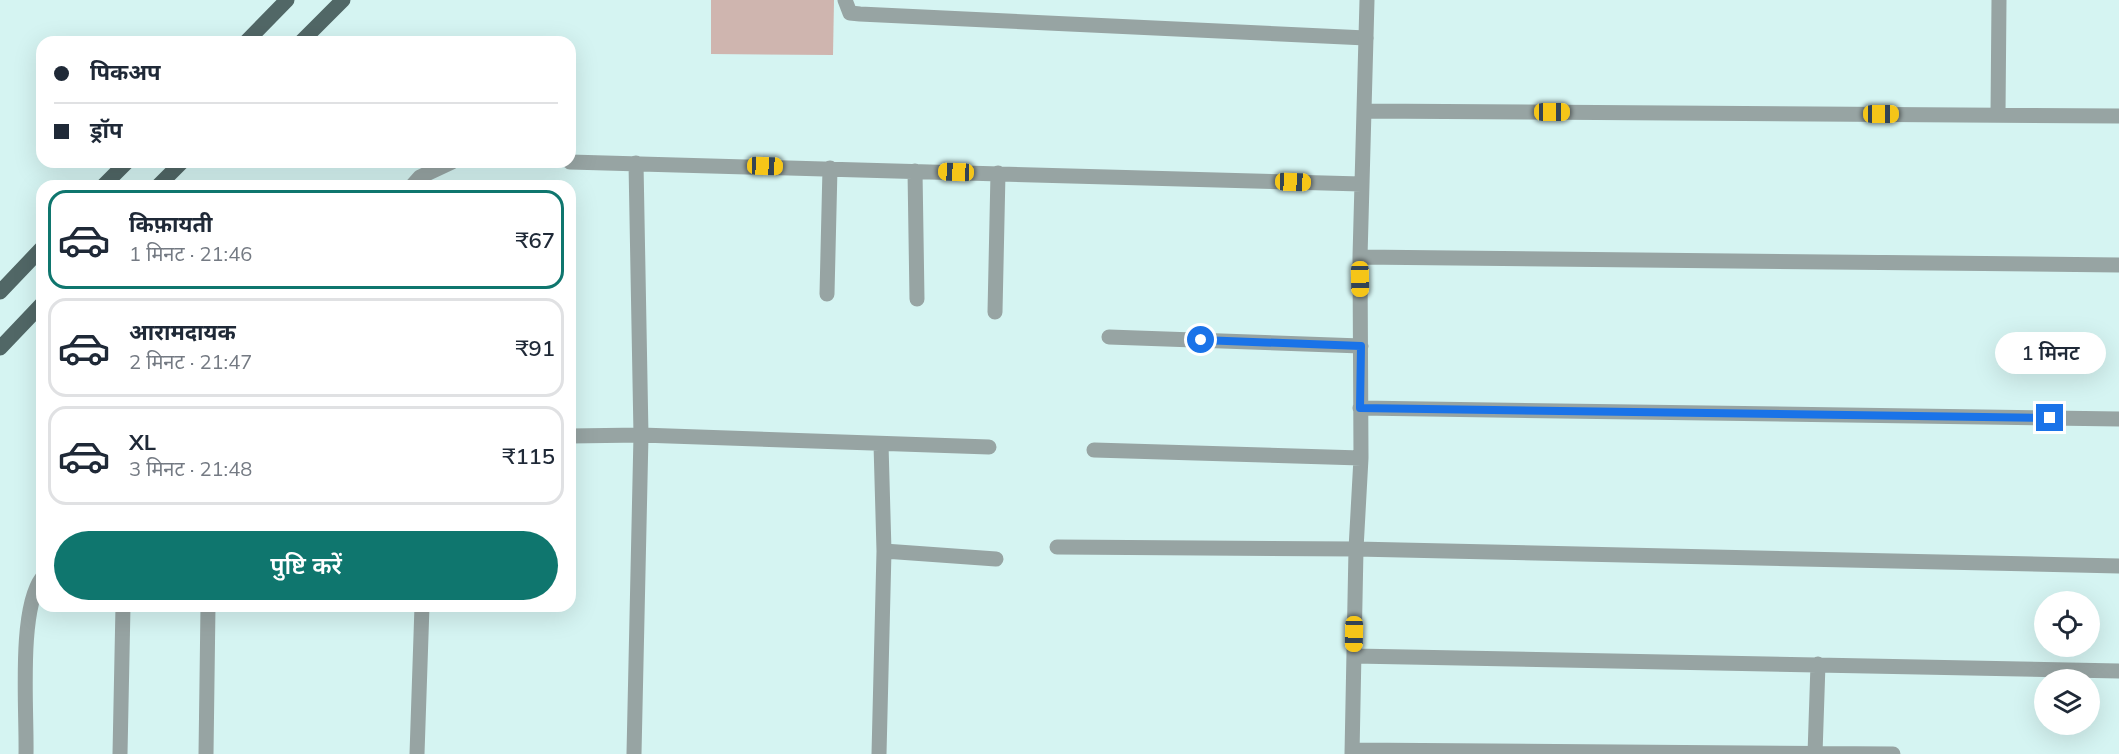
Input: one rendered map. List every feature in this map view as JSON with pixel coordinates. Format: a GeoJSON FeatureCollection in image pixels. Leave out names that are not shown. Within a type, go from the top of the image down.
{"type":"FeatureCollection","features":[{"type":"Feature","properties":{"kind":"main road"},"geometry":{"type":"LineString","coordinates":[[252,36],[288,0]]}},
{"type":"Feature","properties":{"kind":"main road"},"geometry":{"type":"LineString","coordinates":[[307,36],[343,0]]}},
{"type":"Feature","properties":{"kind":"main road"},"geometry":{"type":"LineString","coordinates":[[109,180],[121,168]]}},
{"type":"Feature","properties":{"kind":"main road"},"geometry":{"type":"LineString","coordinates":[[164,180],[176,168]]}},
{"type":"Feature","properties":{"kind":"main road"},"geometry":{"type":"LineString","coordinates":[[0,292],[36,254]]}},
{"type":"Feature","properties":{"kind":"main road"},"geometry":{"type":"LineString","coordinates":[[0,348],[36,310]]}},
{"type":"Feature","properties":{"kind":"street"},"geometry":{"type":"LineString","coordinates":[[845,0],[850,13],[860,14],[1366,38]]}},
{"type":"Feature","properties":{"kind":"street"},"geometry":{"type":"LineString","coordinates":[[1367,0],[1360,257],[1361,458],[1356,549],[1352,752],[1893,754]]}},
{"type":"Feature","properties":{"kind":"street"},"geometry":{"type":"LineString","coordinates":[[1998,114],[1999,0]]}},
{"type":"Feature","properties":{"kind":"street"},"geometry":{"type":"LineString","coordinates":[[1364,111],[2119,116]]}},
{"type":"Feature","properties":{"kind":"street"},"geometry":{"type":"LineString","coordinates":[[576,162],[1361,184]]}},
{"type":"Feature","properties":{"kind":"street"},"geometry":{"type":"LineString","coordinates":[[634,754],[641,435],[636,162]]}},
{"type":"Feature","properties":{"kind":"street"},"geometry":{"type":"LineString","coordinates":[[423,180],[442,168]]}},
{"type":"Feature","properties":{"kind":"street"},"geometry":{"type":"LineString","coordinates":[[827,294],[830,168]]}},
{"type":"Feature","properties":{"kind":"street"},"geometry":{"type":"LineString","coordinates":[[915,171],[917,299]]}},
{"type":"Feature","properties":{"kind":"street"},"geometry":{"type":"LineString","coordinates":[[995,312],[998,173]]}},
{"type":"Feature","properties":{"kind":"street"},"geometry":{"type":"LineString","coordinates":[[1360,257],[2119,265]]}},
{"type":"Feature","properties":{"kind":"street"},"geometry":{"type":"LineString","coordinates":[[1109,337],[1361,346]]}},
{"type":"Feature","properties":{"kind":"street"},"geometry":{"type":"LineString","coordinates":[[1360,408],[2119,419]]}},
{"type":"Feature","properties":{"kind":"street"},"geometry":{"type":"LineString","coordinates":[[576,436],[641,435],[989,447]]}},
{"type":"Feature","properties":{"kind":"street"},"geometry":{"type":"LineString","coordinates":[[879,754],[884,551],[881,444]]}},
{"type":"Feature","properties":{"kind":"street"},"geometry":{"type":"LineString","coordinates":[[1094,450],[1361,458]]}},
{"type":"Feature","properties":{"kind":"street"},"geometry":{"type":"LineString","coordinates":[[1057,547],[1356,549],[2119,566]]}},
{"type":"Feature","properties":{"kind":"street"},"geometry":{"type":"LineString","coordinates":[[884,551],[996,560]]}},
{"type":"Feature","properties":{"kind":"street"},"geometry":{"type":"LineString","coordinates":[[26,754],[28,613],[36,586]]}},
{"type":"Feature","properties":{"kind":"street"},"geometry":{"type":"LineString","coordinates":[[120,754],[123,612]]}},
{"type":"Feature","properties":{"kind":"street"},"geometry":{"type":"LineString","coordinates":[[206,754],[208,612]]}},
{"type":"Feature","properties":{"kind":"street"},"geometry":{"type":"LineString","coordinates":[[417,754],[422,612]]}},
{"type":"Feature","properties":{"kind":"street"},"geometry":{"type":"LineString","coordinates":[[1354,656],[2119,671]]}},
{"type":"Feature","properties":{"kind":"street"},"geometry":{"type":"LineString","coordinates":[[1815,754],[1818,664]]}},
{"type":"Feature","properties":{"kind":"building"},"geometry":{"type":"Polygon","coordinates":[[[711,0],[834,0],[833,55],[711,54],[711,0]]]}},
{"type":"Feature","properties":{"kind":"route"},"geometry":{"type":"LineString","coordinates":[[1201,340],[1361,346],[1360,408],[2050,418]]}}]}
